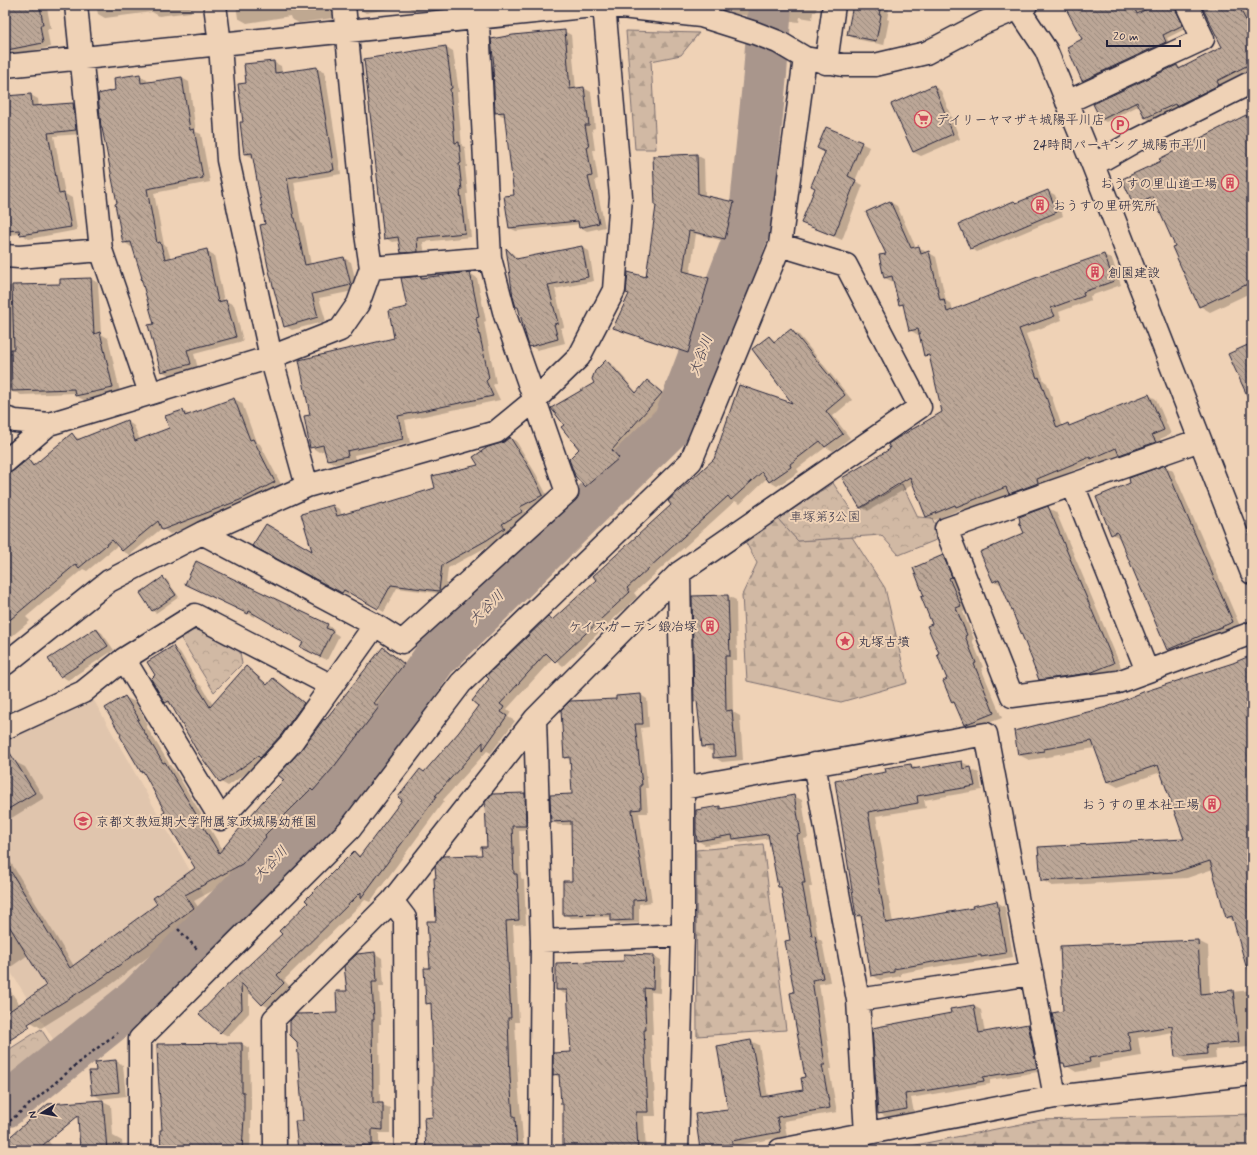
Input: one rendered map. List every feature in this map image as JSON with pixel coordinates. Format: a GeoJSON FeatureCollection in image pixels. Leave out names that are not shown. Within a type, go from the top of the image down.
{"type":"FeatureCollection","features":[{"type":"Feature","properties":{"kind":"street"},"geometry":{"type":"LineString","coordinates":[[76,5],[101,250],[150,394]]}},
{"type":"Feature","properties":{"kind":"street"},"geometry":{"type":"LineString","coordinates":[[215,5],[220,44],[228,160],[271,357],[307,486]]}},
{"type":"Feature","properties":{"kind":"street"},"geometry":{"type":"LineString","coordinates":[[5,418],[15,421],[49,424],[271,357],[340,330],[358,304],[371,268],[366,234],[344,5]]}},
{"type":"Feature","properties":{"kind":"street"},"geometry":{"type":"LineString","coordinates":[[5,66],[346,31],[478,12],[604,5],[701,11],[778,42],[805,58],[843,65],[876,66],[926,53],[983,23],[1021,6],[1046,50],[1093,165],[1252,573]]}},
{"type":"Feature","properties":{"kind":"street"},"geometry":{"type":"LineString","coordinates":[[5,664],[109,581],[202,533],[307,486],[496,432],[535,400],[579,357],[614,290],[621,197],[604,5]]}},
{"type":"Feature","properties":{"kind":"street"},"geometry":{"type":"LineString","coordinates":[[826,63],[834,5]]}},
{"type":"Feature","properties":{"kind":"street"},"geometry":{"type":"LineString","coordinates":[[1067,102],[1203,38],[1187,5]]}},
{"type":"Feature","properties":{"kind":"street"},"geometry":{"type":"LineString","coordinates":[[202,533],[375,625],[402,642],[567,492],[505,315],[490,258],[478,12]]}},
{"type":"Feature","properties":{"kind":"street"},"geometry":{"type":"LineString","coordinates":[[140,1150],[140,1039],[350,829],[461,683],[691,461],[780,245],[805,58]]}},
{"type":"Feature","properties":{"kind":"street"},"geometry":{"type":"LineString","coordinates":[[1093,165],[1137,140],[1252,82]]}},
{"type":"Feature","properties":{"kind":"street"},"geometry":{"type":"LineString","coordinates":[[276,1150],[274,1018],[392,901],[535,719],[679,573],[920,407],[846,265],[780,245]]}},
{"type":"Feature","properties":{"kind":"street"},"geometry":{"type":"LineString","coordinates":[[5,256],[19,257],[101,250]]}},
{"type":"Feature","properties":{"kind":"street"},"geometry":{"type":"LineString","coordinates":[[371,268],[490,258]]}},
{"type":"Feature","properties":{"kind":"street"},"geometry":{"type":"LineString","coordinates":[[5,462],[49,424]]}},
{"type":"Feature","properties":{"kind":"street"},"geometry":{"type":"LineString","coordinates":[[1200,440],[946,529],[1012,696],[1118,682],[1252,633]]}},
{"type":"Feature","properties":{"kind":"street"},"geometry":{"type":"LineString","coordinates":[[1072,485],[1147,671]]}},
{"type":"Feature","properties":{"kind":"street"},"geometry":{"type":"LineString","coordinates":[[677,1150],[683,935],[683,788],[679,573]]}},
{"type":"Feature","properties":{"kind":"street"},"geometry":{"type":"LineString","coordinates":[[5,728],[83,692],[124,659],[195,615],[332,686]]}},
{"type":"Feature","properties":{"kind":"street"},"geometry":{"type":"LineString","coordinates":[[124,659],[221,819],[291,743],[375,625]]}},
{"type":"Feature","properties":{"kind":"street"},"geometry":{"type":"LineString","coordinates":[[535,719],[542,941],[540,1150]]}},
{"type":"Feature","properties":{"kind":"street"},"geometry":{"type":"LineString","coordinates":[[683,788],[986,734],[1055,1097]]}},
{"type":"Feature","properties":{"kind":"street"},"geometry":{"type":"LineString","coordinates":[[814,764],[858,1000],[866,1134]]}},
{"type":"Feature","properties":{"kind":"street"},"geometry":{"type":"LineString","coordinates":[[392,901],[405,918],[406,1150]]}},
{"type":"Feature","properties":{"kind":"street"},"geometry":{"type":"LineString","coordinates":[[542,941],[683,935]]}},
{"type":"Feature","properties":{"kind":"street"},"geometry":{"type":"LineString","coordinates":[[858,1000],[1032,974]]}},
{"type":"Feature","properties":{"kind":"street"},"geometry":{"type":"LineString","coordinates":[[780,1150],[1055,1097],[1252,1074]]}},
{"type":"Feature","properties":{"kind":"path"},"geometry":{"type":"LineString","coordinates":[[178,929],[201,953]]}},
{"type":"Feature","properties":{"kind":"path"},"geometry":{"type":"LineString","coordinates":[[5,1126],[87,1056],[122,1030]]}},
{"type":"Feature","properties":{"kind":"shaded area","name":"京都文教短期大学附属家政城陽幼稚園"},"geometry":{"type":"Polygon","coordinates":[[[92,697],[211,908],[135,987],[60,1050],[5,963],[5,733],[92,697]]]}},
{"type":"Feature","properties":{"kind":"green space"},"geometry":{"type":"Polygon","coordinates":[[[626,31],[699,33],[681,55],[651,61],[656,149],[635,149],[626,31]]]}},
{"type":"Feature","properties":{"kind":"green space","name":"車塚第3公園"},"geometry":{"type":"Polygon","coordinates":[[[833,483],[853,513],[902,484],[918,517],[932,518],[941,538],[899,555],[881,535],[798,541],[778,519],[833,483]]]}},
{"type":"Feature","properties":{"kind":"green space"},"geometry":{"type":"Polygon","coordinates":[[[778,519],[798,541],[852,537],[885,588],[907,683],[841,702],[747,681],[742,595],[757,563],[745,541],[778,519]]]}},
{"type":"Feature","properties":{"kind":"green space"},"geometry":{"type":"Polygon","coordinates":[[[206,629],[239,646],[242,664],[214,692],[180,637],[189,631],[206,629]]]}},
{"type":"Feature","properties":{"kind":"green space"},"geometry":{"type":"Polygon","coordinates":[[[763,844],[786,1030],[697,1036],[696,850],[763,844]]]}},
{"type":"Feature","properties":{"kind":"green space"},"geometry":{"type":"Polygon","coordinates":[[[41,1029],[56,1052],[8,1088],[5,1084],[5,1052],[41,1029]]]}},
{"type":"Feature","properties":{"kind":"green space"},"geometry":{"type":"Polygon","coordinates":[[[1252,1114],[1252,1150],[891,1150],[1041,1120],[1252,1114]]]}},
{"type":"Feature","properties":{"kind":"building"},"geometry":{"type":"Polygon","coordinates":[[[8,5],[40,5],[43,25],[40,25],[43,43],[7,50],[5,35],[5,12],[9,12],[8,5]]]}},
{"type":"Feature","properties":{"kind":"building"},"geometry":{"type":"Polygon","coordinates":[[[853,5],[881,5],[879,15],[881,15],[876,41],[847,35],[853,5]]]}},
{"type":"Feature","properties":{"kind":"building"},"geometry":{"type":"Polygon","coordinates":[[[1064,5],[1133,5],[1137,14],[1155,5],[1175,5],[1183,25],[1163,35],[1166,42],[1082,81],[1067,47],[1082,39],[1064,5]]]}},
{"type":"Feature","properties":{"kind":"building"},"geometry":{"type":"Polygon","coordinates":[[[1201,5],[1238,5],[1252,32],[1252,63],[1217,81],[1219,85],[1176,106],[1175,104],[1145,118],[1137,102],[1101,120],[1093,104],[1177,65],[1179,69],[1222,47],[1201,5]]]}},
{"type":"Feature","properties":{"kind":"building"},"geometry":{"type":"Polygon","coordinates":[[[565,30],[570,89],[584,87],[589,125],[585,125],[592,176],[588,177],[599,223],[579,228],[578,221],[509,228],[504,196],[514,195],[504,112],[495,113],[494,66],[491,39],[513,35],[565,30]]]}},
{"type":"Feature","properties":{"kind":"building"},"geometry":{"type":"Polygon","coordinates":[[[446,46],[452,88],[450,89],[455,143],[459,142],[461,163],[459,164],[462,190],[460,191],[465,233],[417,238],[418,252],[401,253],[398,237],[384,239],[364,59],[446,46]]]}},
{"type":"Feature","properties":{"kind":"building"},"geometry":{"type":"Polygon","coordinates":[[[274,61],[275,73],[317,67],[334,170],[287,178],[294,218],[305,265],[344,257],[351,285],[312,294],[318,317],[284,327],[268,267],[260,225],[265,224],[252,153],[244,154],[240,122],[243,122],[238,84],[246,83],[244,64],[274,61]]]}},
{"type":"Feature","properties":{"kind":"building"},"geometry":{"type":"Polygon","coordinates":[[[140,74],[141,83],[182,77],[190,130],[194,129],[203,178],[147,189],[157,243],[160,242],[165,259],[207,249],[218,302],[226,300],[236,337],[187,350],[191,364],[161,372],[148,325],[154,324],[142,278],[131,242],[123,243],[115,204],[117,203],[101,128],[98,94],[115,90],[114,78],[140,74]]]}},
{"type":"Feature","properties":{"kind":"building","name":"デイリーヤマザキ城陽平川店"},"geometry":{"type":"Polygon","coordinates":[[[934,85],[953,134],[913,152],[891,104],[934,85]]]}},
{"type":"Feature","properties":{"kind":"building"},"geometry":{"type":"Polygon","coordinates":[[[31,94],[32,106],[73,103],[76,130],[48,133],[59,194],[64,193],[71,227],[20,235],[19,230],[5,231],[5,96],[31,94]]]}},
{"type":"Feature","properties":{"kind":"building"},"geometry":{"type":"Polygon","coordinates":[[[1246,115],[1252,128],[1252,282],[1199,307],[1172,247],[1175,246],[1153,197],[1134,206],[1122,179],[1161,161],[1159,159],[1246,115]]]}},
{"type":"Feature","properties":{"kind":"building"},"geometry":{"type":"Polygon","coordinates":[[[826,127],[862,142],[848,176],[856,180],[834,236],[801,223],[815,188],[811,186],[825,152],[817,148],[826,127]]]}},
{"type":"Feature","properties":{"kind":"building"},"geometry":{"type":"Polygon","coordinates":[[[697,154],[698,194],[734,202],[725,239],[689,231],[683,271],[709,278],[688,353],[613,328],[629,294],[626,293],[628,272],[646,277],[656,206],[653,156],[697,154]]]}},
{"type":"Feature","properties":{"kind":"building"},"geometry":{"type":"Polygon","coordinates":[[[1048,190],[1057,212],[970,249],[959,224],[1014,201],[1016,203],[1048,190]]]}},
{"type":"Feature","properties":{"kind":"building"},"geometry":{"type":"Polygon","coordinates":[[[890,201],[911,248],[919,246],[921,254],[929,251],[940,300],[944,299],[947,312],[1043,275],[1104,254],[1114,281],[1083,292],[1084,296],[1051,308],[1055,316],[1019,329],[1037,378],[1039,377],[1057,428],[1068,423],[1069,426],[1149,394],[1164,430],[1152,435],[1156,442],[1119,455],[1116,448],[1037,479],[1038,483],[1009,494],[1006,487],[926,517],[910,477],[860,508],[842,478],[890,449],[888,444],[942,412],[929,355],[924,356],[918,329],[909,331],[903,304],[899,305],[892,276],[884,278],[879,255],[886,254],[866,212],[890,201]]]}},
{"type":"Feature","properties":{"kind":"building"},"geometry":{"type":"Polygon","coordinates":[[[582,246],[588,277],[548,285],[558,323],[554,324],[558,339],[529,347],[518,307],[516,307],[513,297],[506,248],[516,259],[582,246]]]}},
{"type":"Feature","properties":{"kind":"building"},"geometry":{"type":"Polygon","coordinates":[[[470,272],[479,317],[476,318],[489,378],[486,381],[493,396],[398,416],[403,439],[347,451],[348,456],[327,460],[323,445],[310,448],[304,416],[310,415],[299,360],[394,338],[389,311],[407,307],[401,278],[421,276],[421,278],[470,272]]]}},
{"type":"Feature","properties":{"kind":"building"},"geometry":{"type":"Polygon","coordinates":[[[91,278],[94,334],[100,332],[113,388],[75,396],[74,389],[12,391],[11,349],[14,349],[12,285],[60,284],[60,279],[91,278]]]}},
{"type":"Feature","properties":{"kind":"building"},"geometry":{"type":"Polygon","coordinates":[[[791,329],[845,395],[826,411],[843,434],[825,447],[820,441],[790,464],[791,467],[769,482],[762,472],[731,500],[728,496],[627,588],[630,592],[555,662],[546,653],[500,704],[504,707],[501,712],[507,716],[483,750],[483,742],[435,796],[437,796],[361,898],[361,892],[277,975],[284,983],[262,1005],[241,983],[242,1009],[220,1033],[199,1014],[221,991],[282,934],[279,931],[308,903],[305,900],[354,851],[359,857],[402,800],[398,797],[420,769],[424,772],[459,732],[478,706],[472,701],[489,679],[486,676],[548,617],[552,620],[596,580],[593,576],[671,505],[668,501],[714,459],[739,385],[792,403],[752,349],[769,336],[774,342],[791,329]]]}},
{"type":"Feature","properties":{"kind":"building"},"geometry":{"type":"Polygon","coordinates":[[[1252,343],[1252,406],[1228,354],[1252,343]]]}},
{"type":"Feature","properties":{"kind":"building"},"geometry":{"type":"Polygon","coordinates":[[[606,360],[636,393],[647,380],[662,393],[612,450],[619,458],[585,487],[575,476],[569,459],[579,449],[561,427],[564,425],[551,408],[594,383],[592,379],[595,371],[606,360]]]}},
{"type":"Feature","properties":{"kind":"building"},"geometry":{"type":"Polygon","coordinates":[[[234,398],[250,440],[253,439],[275,482],[240,500],[162,530],[158,521],[122,551],[112,540],[79,568],[76,564],[5,624],[5,474],[13,471],[28,459],[33,466],[72,433],[77,440],[127,420],[135,441],[169,428],[165,416],[183,410],[185,416],[234,398]]]}},
{"type":"Feature","properties":{"kind":"building"},"geometry":{"type":"Polygon","coordinates":[[[510,437],[530,469],[543,495],[520,507],[522,512],[502,524],[505,528],[487,540],[442,565],[439,591],[391,585],[378,609],[344,590],[342,593],[252,546],[266,524],[312,551],[301,514],[333,505],[337,516],[435,488],[432,476],[478,465],[473,457],[488,447],[504,442],[510,437]]]}},
{"type":"Feature","properties":{"kind":"building"},"geometry":{"type":"Polygon","coordinates":[[[1165,465],[1233,622],[1167,650],[1117,532],[1111,535],[1096,497],[1130,483],[1129,478],[1165,465]]]}},
{"type":"Feature","properties":{"kind":"building"},"geometry":{"type":"Polygon","coordinates":[[[1048,506],[1114,663],[1090,673],[1039,680],[999,579],[993,582],[980,552],[1024,533],[1019,522],[1019,517],[1048,506]]]}},
{"type":"Feature","properties":{"kind":"building"},"geometry":{"type":"Polygon","coordinates":[[[943,555],[952,577],[949,578],[961,606],[956,608],[976,663],[974,664],[994,713],[964,725],[954,702],[952,703],[943,681],[947,679],[937,654],[939,653],[927,626],[932,624],[921,597],[924,596],[913,568],[943,555]]]}},
{"type":"Feature","properties":{"kind":"building"},"geometry":{"type":"Polygon","coordinates":[[[196,561],[328,624],[326,628],[333,631],[320,657],[300,647],[303,642],[249,611],[248,614],[185,584],[196,561]]]}},
{"type":"Feature","properties":{"kind":"building"},"geometry":{"type":"Polygon","coordinates":[[[163,577],[176,595],[152,611],[140,593],[163,577]]]}},
{"type":"Feature","properties":{"kind":"building"},"geometry":{"type":"Polygon","coordinates":[[[728,595],[730,656],[725,656],[726,711],[732,710],[736,756],[713,758],[713,746],[702,747],[697,701],[694,702],[692,596],[728,595]]]}},
{"type":"Feature","properties":{"kind":"building"},"geometry":{"type":"Polygon","coordinates":[[[96,628],[108,646],[60,677],[48,659],[96,628]]]}},
{"type":"Feature","properties":{"kind":"building"},"geometry":{"type":"Polygon","coordinates":[[[173,646],[210,707],[246,666],[267,685],[273,678],[304,703],[281,735],[260,758],[258,756],[220,783],[197,751],[169,701],[165,703],[151,679],[155,675],[147,662],[173,646]]]}},
{"type":"Feature","properties":{"kind":"building"},"geometry":{"type":"Polygon","coordinates":[[[383,647],[404,664],[374,703],[379,707],[333,768],[313,791],[311,789],[265,835],[266,837],[242,864],[185,895],[194,908],[169,926],[171,927],[102,978],[28,1024],[30,1027],[5,1043],[5,1014],[46,986],[5,919],[5,862],[70,968],[157,904],[153,898],[195,868],[162,814],[165,812],[143,771],[141,772],[105,708],[125,696],[139,719],[137,720],[163,763],[165,762],[219,853],[263,801],[284,780],[278,775],[300,751],[324,719],[325,720],[383,647]]]}},
{"type":"Feature","properties":{"kind":"building"},"geometry":{"type":"Polygon","coordinates":[[[1252,655],[1252,697],[1246,700],[1252,717],[1252,965],[1246,966],[1232,916],[1226,918],[1210,861],[1176,872],[1041,881],[1038,847],[1184,839],[1158,765],[1107,782],[1092,741],[1018,755],[1014,731],[1107,707],[1143,692],[1233,663],[1252,655]]]}},
{"type":"Feature","properties":{"kind":"building"},"geometry":{"type":"Polygon","coordinates":[[[641,694],[643,724],[635,724],[642,785],[640,785],[641,809],[632,810],[646,899],[633,900],[633,920],[611,921],[611,914],[563,915],[563,881],[572,881],[571,821],[551,822],[550,795],[572,794],[570,757],[564,758],[561,710],[570,701],[616,699],[616,696],[641,694]]]}},
{"type":"Feature","properties":{"kind":"building"},"geometry":{"type":"Polygon","coordinates":[[[5,745],[35,793],[5,811],[5,745]]]}},
{"type":"Feature","properties":{"kind":"building"},"geometry":{"type":"Polygon","coordinates":[[[962,761],[963,769],[971,767],[975,786],[917,796],[918,803],[868,812],[876,857],[874,857],[886,923],[973,908],[972,906],[997,901],[1006,953],[944,960],[894,969],[894,972],[871,976],[861,915],[856,916],[835,781],[886,772],[885,768],[911,764],[912,769],[962,761]]]}},
{"type":"Feature","properties":{"kind":"building"},"geometry":{"type":"Polygon","coordinates":[[[525,793],[526,826],[512,826],[514,874],[517,874],[519,920],[506,921],[511,1018],[508,1018],[510,1077],[517,1150],[426,1150],[424,1118],[433,1117],[433,1058],[431,1003],[426,1004],[424,968],[430,968],[427,921],[436,921],[434,878],[436,878],[435,866],[443,856],[482,855],[481,847],[487,847],[485,802],[492,794],[525,793]]]}},
{"type":"Feature","properties":{"kind":"building"},"geometry":{"type":"Polygon","coordinates":[[[794,795],[801,834],[797,835],[805,883],[802,883],[812,936],[815,935],[823,978],[812,980],[825,1065],[822,1065],[830,1108],[777,1117],[780,1132],[732,1141],[732,1144],[700,1149],[695,1114],[728,1110],[717,1046],[751,1040],[762,1097],[803,1090],[801,1078],[805,1077],[790,993],[794,992],[785,941],[790,940],[781,887],[778,887],[768,834],[733,839],[732,835],[697,841],[696,810],[720,806],[720,809],[794,795]]]}},
{"type":"Feature","properties":{"kind":"building"},"geometry":{"type":"Polygon","coordinates":[[[1198,940],[1201,994],[1233,990],[1239,1042],[1206,1045],[1207,1054],[1175,1057],[1172,1026],[1128,1033],[1131,1051],[1089,1058],[1090,1062],[1065,1067],[1064,1063],[1061,1063],[1052,1013],[1063,1011],[1060,946],[1198,940]]]}},
{"type":"Feature","properties":{"kind":"building"},"geometry":{"type":"Polygon","coordinates":[[[375,952],[377,982],[372,982],[374,1020],[372,1020],[373,1103],[383,1103],[383,1130],[372,1129],[372,1146],[322,1144],[322,1150],[298,1150],[295,1121],[303,1121],[297,1042],[290,1035],[290,1021],[296,1014],[337,1013],[336,991],[347,991],[344,966],[357,954],[375,952]]]}},
{"type":"Feature","properties":{"kind":"building"},"geometry":{"type":"Polygon","coordinates":[[[624,954],[654,955],[653,989],[644,988],[646,1030],[644,1030],[648,1112],[636,1112],[638,1150],[563,1150],[563,1104],[561,1104],[559,1074],[553,1075],[553,1053],[571,1052],[567,990],[556,990],[556,963],[624,961],[624,954]]]}},
{"type":"Feature","properties":{"kind":"building"},"geometry":{"type":"Polygon","coordinates":[[[974,1005],[979,1033],[1028,1024],[1037,1068],[983,1077],[984,1081],[905,1094],[907,1109],[878,1114],[872,1028],[951,1013],[950,1009],[974,1005]]]}},
{"type":"Feature","properties":{"kind":"building"},"geometry":{"type":"Polygon","coordinates":[[[242,1043],[242,1092],[244,1092],[244,1118],[242,1150],[161,1150],[160,1130],[162,1130],[157,1044],[242,1043]]]}},
{"type":"Feature","properties":{"kind":"building"},"geometry":{"type":"Polygon","coordinates":[[[116,1060],[119,1092],[92,1095],[89,1071],[96,1071],[95,1062],[116,1060]]]}},
{"type":"Feature","properties":{"kind":"building"},"geometry":{"type":"Polygon","coordinates":[[[103,1100],[107,1150],[80,1150],[78,1116],[37,1150],[5,1150],[5,1141],[48,1104],[103,1100]]]}},
{"type":"Feature","properties":{"kind":"waterway","name":"大谷川"},"geometry":{"type":"LineString","coordinates":[[5,1106],[138,999],[349,782],[435,658],[675,422],[750,225],[765,74],[770,5]]}},
{"type":"Feature","properties":{"kind":"place","name":"デイリーヤマザキ城陽平川店"},"geometry":{"type":"Point","coordinates":[923,119]}},
{"type":"Feature","properties":{"kind":"place","name":"24時間パーキング 城陽市平川"},"geometry":{"type":"Point","coordinates":[1120,125]}},
{"type":"Feature","properties":{"kind":"place","name":"おうすの里山道工場"},"geometry":{"type":"Point","coordinates":[1230,183]}},
{"type":"Feature","properties":{"kind":"place","name":"おうすの里研究所"},"geometry":{"type":"Point","coordinates":[1040,205]}},
{"type":"Feature","properties":{"kind":"place","name":"創園建設"},"geometry":{"type":"Point","coordinates":[1095,272]}},
{"type":"Feature","properties":{"kind":"place","name":"ケイズガーデン鍛冶塚"},"geometry":{"type":"Point","coordinates":[710,626]}},
{"type":"Feature","properties":{"kind":"place","name":"丸塚古墳"},"geometry":{"type":"Point","coordinates":[845,641]}},
{"type":"Feature","properties":{"kind":"place","name":"おうすの里本社工場"},"geometry":{"type":"Point","coordinates":[1212,804]}},
{"type":"Feature","properties":{"kind":"place","name":"京都文教短期大学附属家政城陽幼稚園"},"geometry":{"type":"Point","coordinates":[83,821]}}]}
